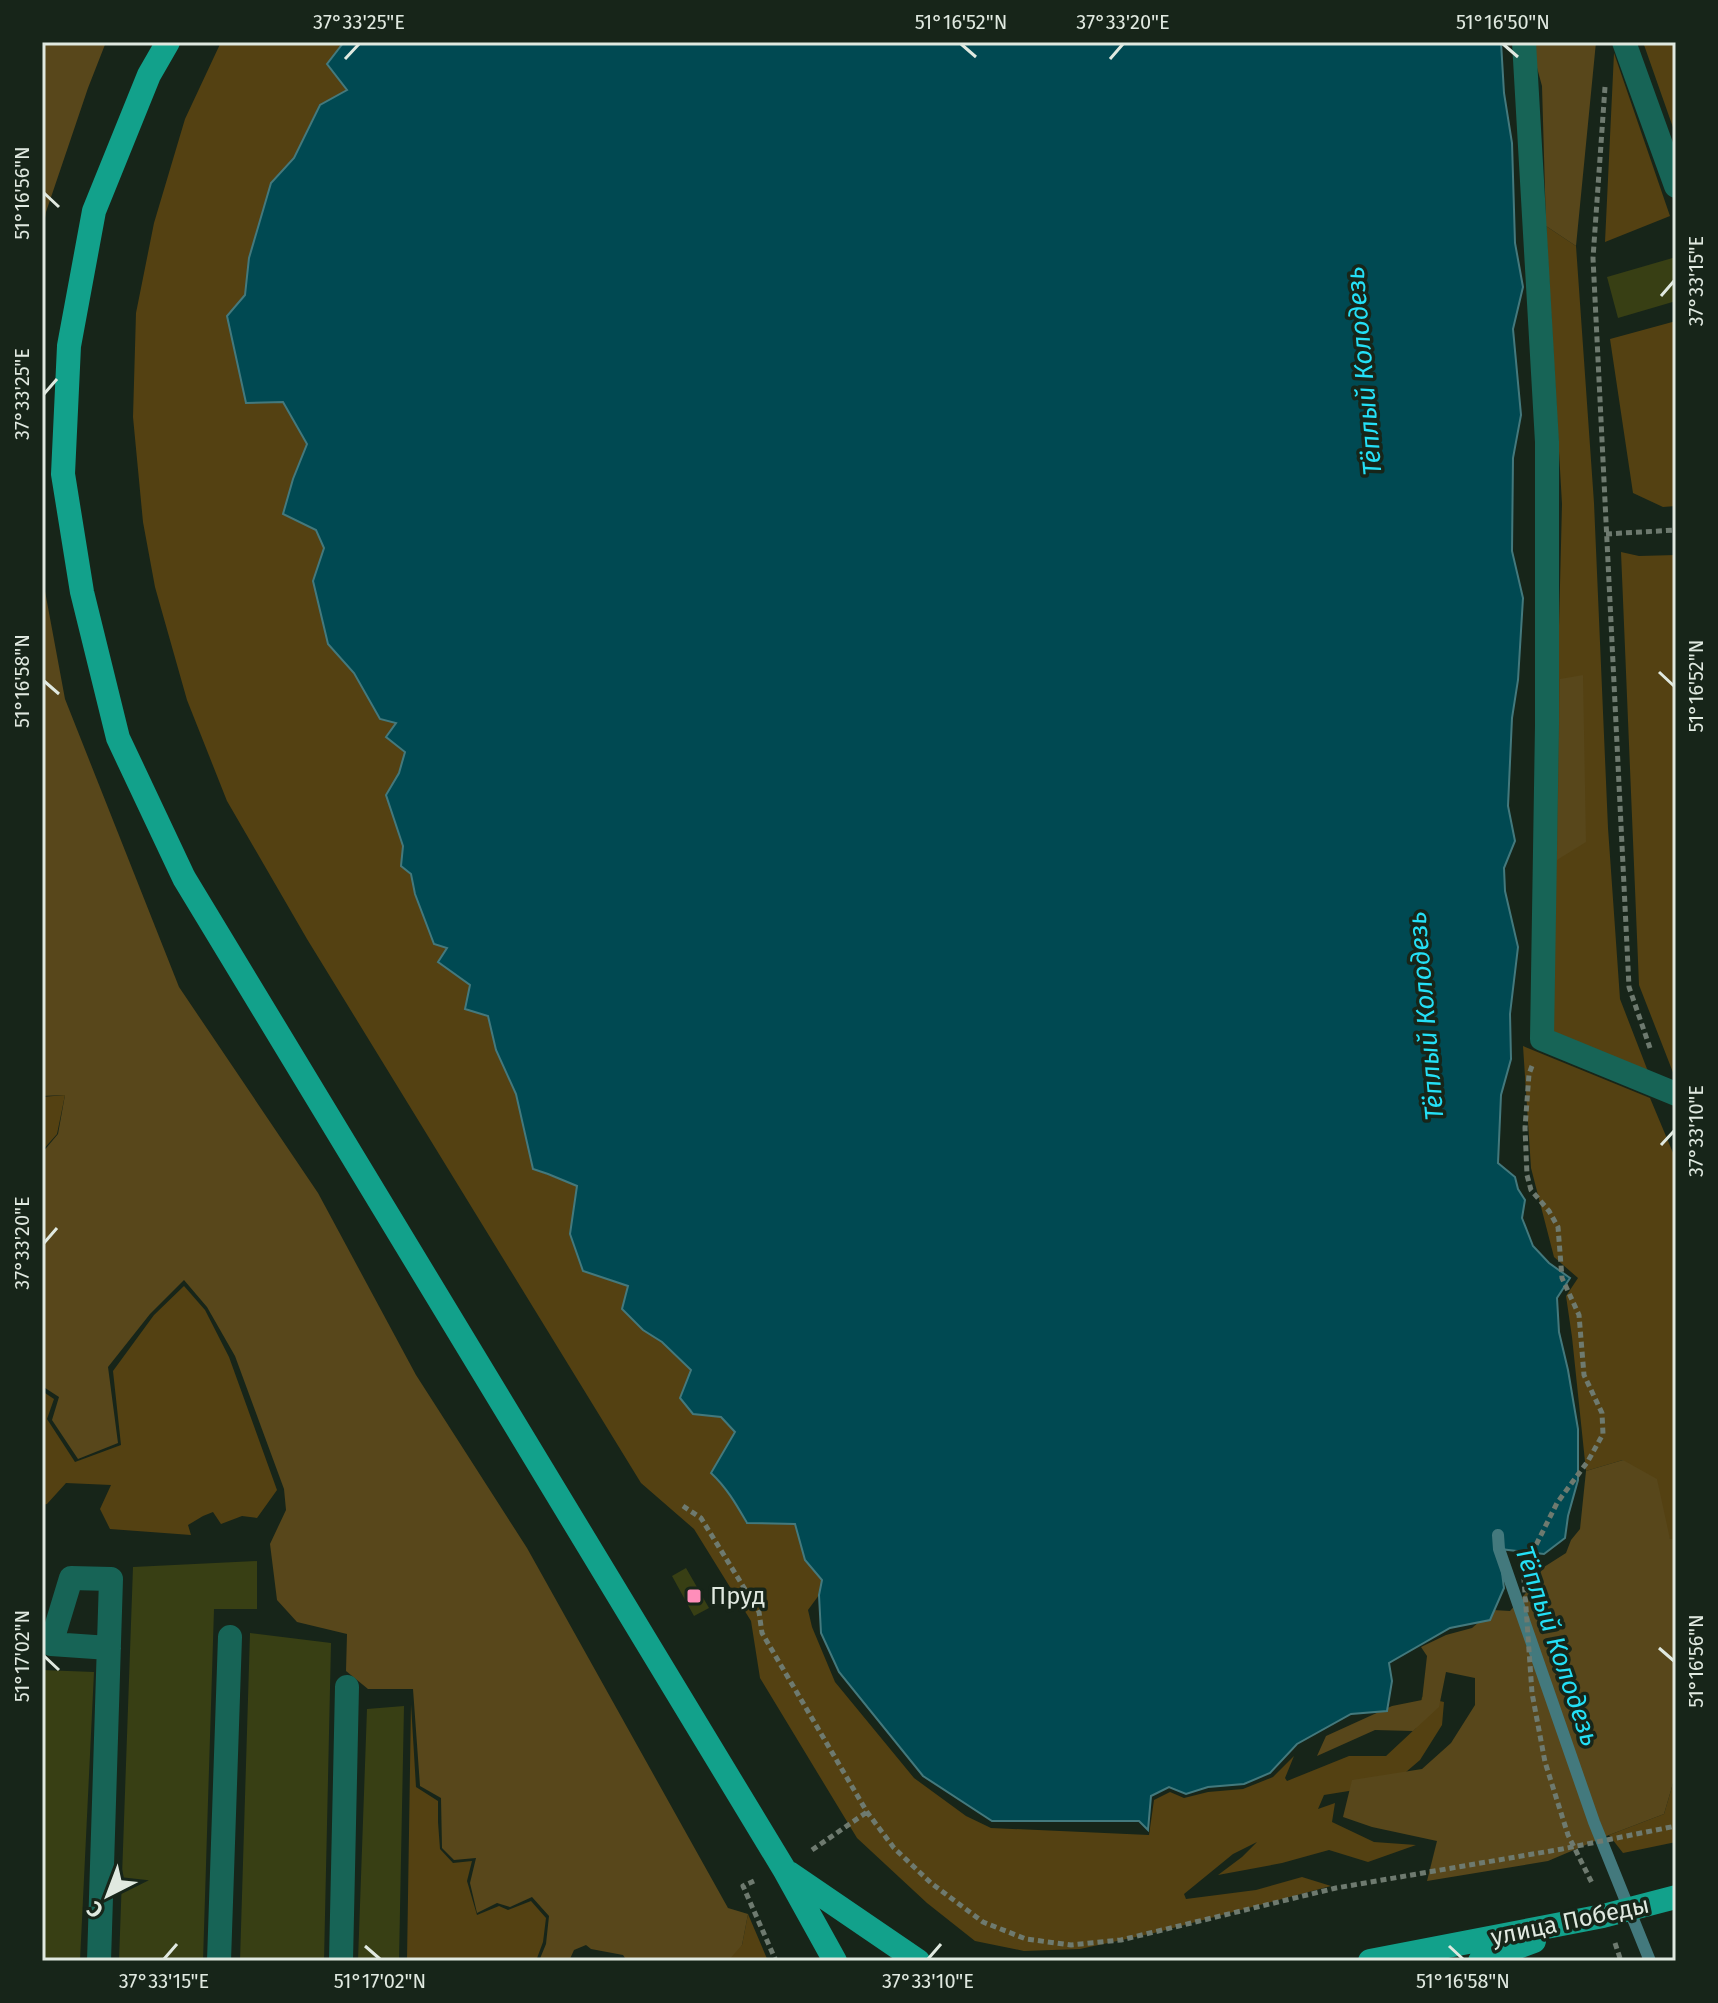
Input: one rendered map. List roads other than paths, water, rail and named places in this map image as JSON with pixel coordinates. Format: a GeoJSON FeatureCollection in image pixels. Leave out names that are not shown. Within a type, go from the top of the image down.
{"type":"FeatureCollection","features":[{"type":"Feature","properties":{"kind":"main road"},"geometry":{"type":"LineString","coordinates":[[168,42],[149,75],[94,211],[69,346],[63,474],[82,592],[118,738],[184,878],[784,1869],[835,1961]]}},
{"type":"Feature","properties":{"kind":"main road"},"geometry":{"type":"LineString","coordinates":[[784,1869],[918,1961]]}},
{"type":"Feature","properties":{"kind":"main road","name":"улица Победы"},"geometry":{"type":"LineString","coordinates":[[1370,1961],[1607,1924],[1676,1897]]}},
{"type":"Feature","properties":{"kind":"main road"},"geometry":{"type":"LineString","coordinates":[[1480,1961],[1607,1924]]}},
{"type":"Feature","properties":{"kind":"street"},"geometry":{"type":"LineString","coordinates":[[1524,42],[1547,442],[1542,1039],[1670,1091]]}},
{"type":"Feature","properties":{"kind":"street"},"geometry":{"type":"LineString","coordinates":[[1624,42],[1676,186]]}},
{"type":"Feature","properties":{"kind":"street"},"geometry":{"type":"LineString","coordinates":[[219,1961],[230,1637]]}},
{"type":"Feature","properties":{"kind":"street"},"geometry":{"type":"LineString","coordinates":[[99,1961],[109,1648]]}},
{"type":"Feature","properties":{"kind":"street"},"geometry":{"type":"LineString","coordinates":[[341,1961],[347,1687]]}},
{"type":"Feature","properties":{"kind":"water"},"geometry":{"type":"Polygon","coordinates":[[[344,42],[1501,42],[1504,93],[1512,143],[1515,243],[1523,287],[1513,329],[1521,415],[1513,458],[1512,551],[1523,598],[1508,806],[1515,841],[1504,868],[1505,891],[1518,947],[1510,1014],[1511,1059],[1501,1095],[1498,1163],[1515,1177],[1525,1200],[1522,1218],[1533,1246],[1570,1278],[1557,1298],[1559,1332],[1578,1429],[1578,1480],[1565,1538],[1544,1554],[1499,1549],[1504,1588],[1490,1620],[1450,1628],[1389,1663],[1392,1681],[1387,1711],[1351,1714],[1297,1744],[1270,1773],[1244,1784],[1208,1787],[1186,1794],[1169,1787],[1151,1796],[1148,1830],[1139,1821],[992,1821],[923,1776],[839,1672],[821,1633],[819,1595],[822,1580],[805,1560],[795,1524],[747,1523],[727,1490],[711,1473],[735,1432],[721,1417],[693,1414],[680,1398],[691,1370],[622,1309],[628,1286],[583,1271],[570,1234],[577,1186],[533,1169],[516,1094],[496,1050],[488,1016],[465,1009],[470,985],[438,962],[447,948],[434,944],[415,894],[411,874],[401,866],[403,846],[386,795],[399,773],[405,752],[386,737],[396,723],[380,719],[354,673],[328,644],[313,581],[324,548],[316,530],[283,514],[307,444],[283,402],[246,403],[227,316],[245,295],[249,258],[271,183],[294,158],[320,105],[347,90],[327,64],[344,42]]]}},
{"type":"Feature","properties":{"kind":"waterway","name":"Тёплый Колодезь"},"geometry":{"type":"LineString","coordinates":[[1498,1535],[1499,1549],[1594,1822],[1650,1961]]}},
{"type":"Feature","properties":{"kind":"place","name":"Пруд"},"geometry":{"type":"Point","coordinates":[694,1596]}}]}
